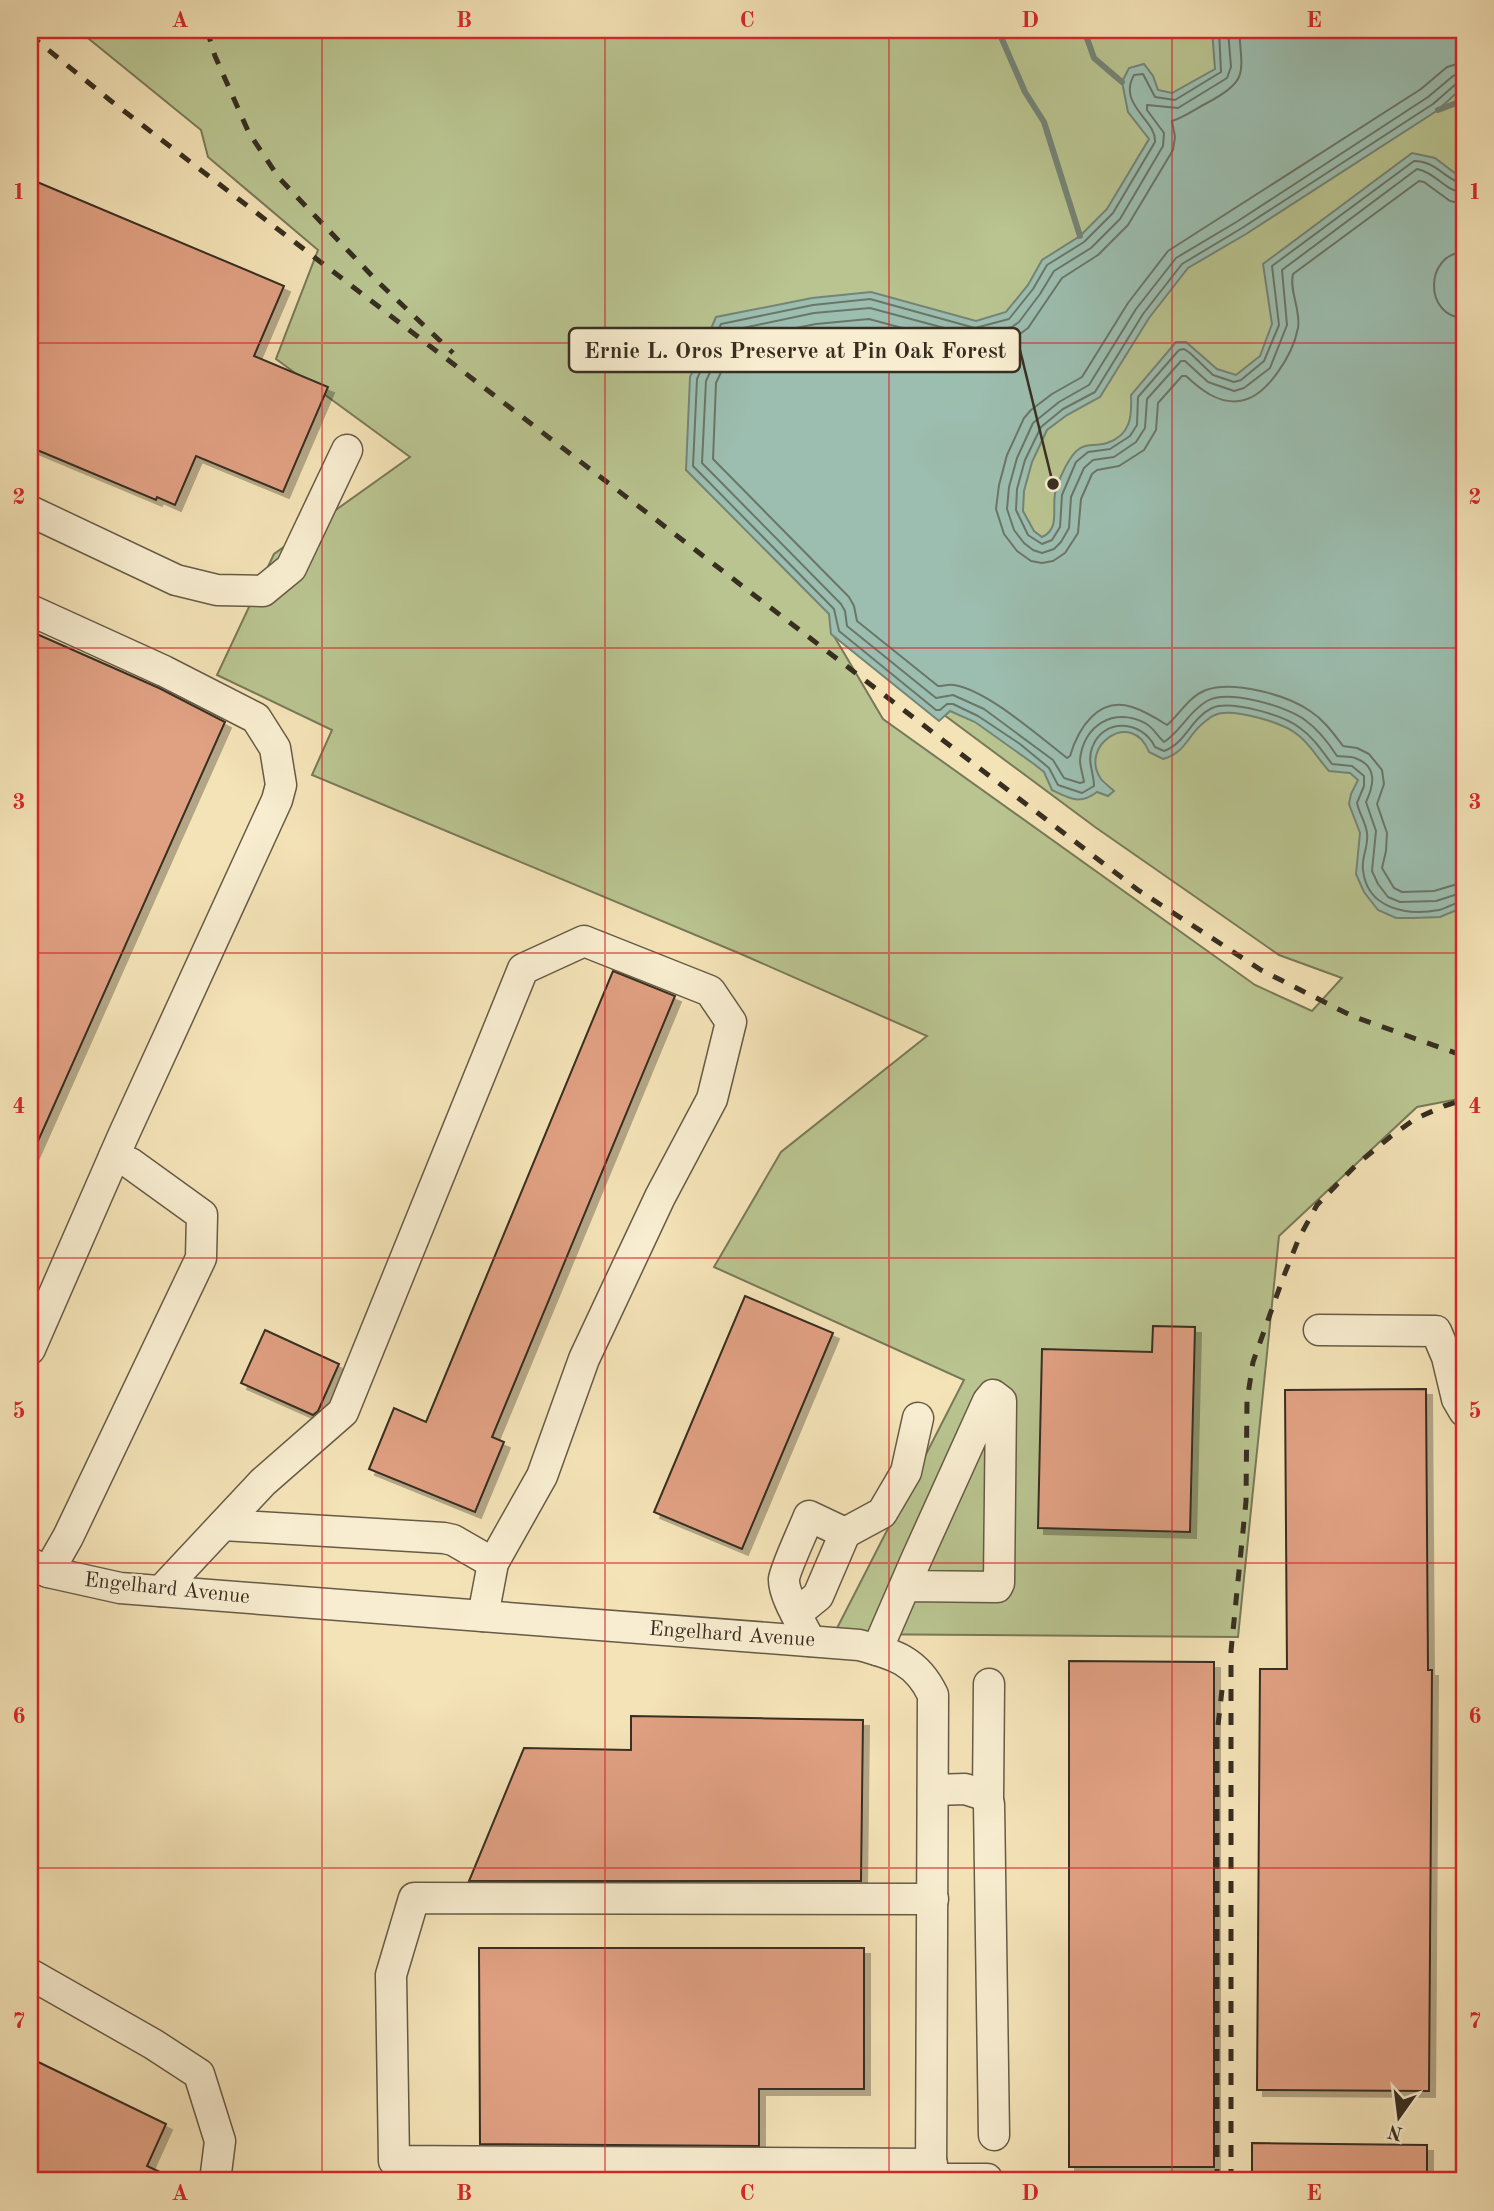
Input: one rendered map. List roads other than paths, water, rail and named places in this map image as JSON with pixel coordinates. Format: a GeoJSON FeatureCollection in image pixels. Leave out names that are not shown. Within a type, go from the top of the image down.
{"type":"FeatureCollection","features":[{"type":"Feature","properties":{"kind":"street"},"geometry":{"type":"LineString","coordinates":[[30,512],[176,580],[217,590],[263,591],[292,568],[347,450]]}},
{"type":"Feature","properties":{"kind":"street"},"geometry":{"type":"LineString","coordinates":[[30,610],[164,671],[256,718],[275,748],[281,785],[277,800],[114,1157],[30,1349]]}},
{"type":"Feature","properties":{"kind":"street"},"geometry":{"type":"LineString","coordinates":[[161,1591],[263,1482],[343,1412],[523,969],[584,941],[710,991],[731,1022],[712,1100],[660,1197],[584,1359],[542,1476],[493,1563],[483,1616]]}},
{"type":"Feature","properties":{"kind":"street"},"geometry":{"type":"LineString","coordinates":[[39,1568],[68,1537],[201,1258],[202,1215],[130,1163],[114,1157]]}},
{"type":"Feature","properties":{"kind":"street"},"geometry":{"type":"LineString","coordinates":[[1319,1330],[1436,1331],[1447,1357],[1457,1399],[1464,1411]]}},
{"type":"Feature","properties":{"kind":"street"},"geometry":{"type":"LineString","coordinates":[[877,1650],[905,1586],[988,1401],[993,1395],[998,1396],[1001,1401],[999,1583],[997,1587],[905,1586]]}},
{"type":"Feature","properties":{"kind":"street"},"geometry":{"type":"LineString","coordinates":[[810,1642],[787,1593],[784,1579],[809,1516],[845,1533],[882,1513],[906,1472],[918,1418]]}},
{"type":"Feature","properties":{"kind":"street"},"geometry":{"type":"LineString","coordinates":[[223,1525],[444,1538],[453,1540],[493,1563]]}},
{"type":"Feature","properties":{"kind":"street","name":"Engelhard Avenue"},"geometry":{"type":"LineString","coordinates":[[39,1568],[120,1588],[859,1645],[893,1654],[912,1666],[926,1680],[933,1695],[932,2174]]}},
{"type":"Feature","properties":{"kind":"street"},"geometry":{"type":"LineString","coordinates":[[989,1684],[988,1799],[995,2134]]}},
{"type":"Feature","properties":{"kind":"street"},"geometry":{"type":"LineString","coordinates":[[933,1790],[965,1789],[988,1799]]}},
{"type":"Feature","properties":{"kind":"street"},"geometry":{"type":"LineString","coordinates":[[933,1899],[414,1898],[391,1975],[394,2161],[932,2174],[988,2181]]}},
{"type":"Feature","properties":{"kind":"street"},"geometry":{"type":"LineString","coordinates":[[30,1974],[200,2074],[220,2141],[215,2181]]}},
{"type":"Feature","properties":{"kind":"water"},"geometry":{"type":"Polygon","coordinates":[[[1212,30],[1464,30],[1464,86],[1438,110],[1246,234],[1188,268],[1149,318],[1100,397],[1067,415],[1047,430],[1032,462],[1024,491],[1023,511],[1034,531],[1042,537],[1048,534],[1053,524],[1056,490],[1074,453],[1083,447],[1115,440],[1121,435],[1130,417],[1131,395],[1176,342],[1186,342],[1217,369],[1236,375],[1260,356],[1272,324],[1263,264],[1412,153],[1435,158],[1464,180],[1464,267],[1460,287],[1464,308],[1464,907],[1440,917],[1396,918],[1378,910],[1364,892],[1356,874],[1360,833],[1349,804],[1358,780],[1350,773],[1329,771],[1298,735],[1270,721],[1233,713],[1215,715],[1197,729],[1181,749],[1163,759],[1149,752],[1141,739],[1131,733],[1120,733],[1102,744],[1096,755],[1096,767],[1101,779],[1114,791],[1108,796],[1097,792],[1080,799],[1070,798],[1052,790],[1044,772],[975,722],[950,711],[939,721],[831,634],[829,614],[686,470],[690,377],[716,317],[812,298],[871,292],[976,321],[1006,312],[1028,285],[1042,260],[1080,236],[1107,209],[1149,139],[1128,112],[1122,82],[1129,68],[1144,64],[1153,76],[1158,90],[1172,93],[1215,69],[1212,30]]]}},
{"type":"Feature","properties":{"kind":"waterway"},"geometry":{"type":"LineString","coordinates":[[998,30],[1025,92],[1044,122],[1080,236]]}},
{"type":"Feature","properties":{"kind":"waterway"},"geometry":{"type":"LineString","coordinates":[[1084,30],[1094,58],[1122,82]]}},
{"type":"Feature","properties":{"kind":"waterway"},"geometry":{"type":"LineString","coordinates":[[1438,110],[1464,100]]}},
{"type":"Feature","properties":{"kind":"railway"},"geometry":{"type":"LineString","coordinates":[[207,30],[215,56],[249,133],[279,178],[376,280],[453,353]]}},
{"type":"Feature","properties":{"kind":"railway"},"geometry":{"type":"LineString","coordinates":[[30,35],[111,101],[1138,890],[1261,970],[1352,1016],[1464,1056]]}},
{"type":"Feature","properties":{"kind":"railway"},"geometry":{"type":"LineString","coordinates":[[1231,2181],[1231,1651],[1246,1501],[1247,1401],[1253,1362],[1299,1238],[1317,1205],[1356,1165],[1415,1119],[1464,1100]]}},
{"type":"Feature","properties":{"kind":"railway"},"geometry":{"type":"LineString","coordinates":[[1217,2181],[1217,1734],[1222,1690]]}},
{"type":"Feature","properties":{"kind":"place","name":"Ernie L. Oros Preserve at Pin Oak Forest"},"geometry":{"type":"Point","coordinates":[1053,484]}}]}
